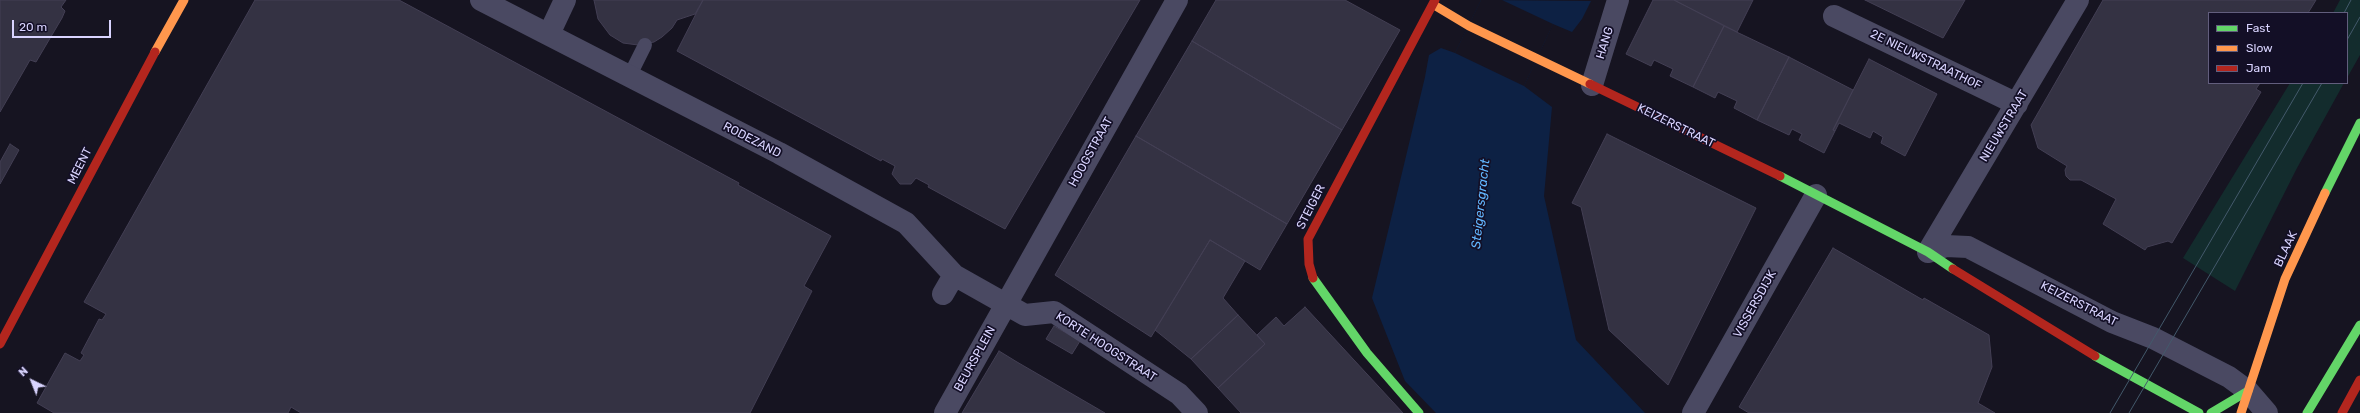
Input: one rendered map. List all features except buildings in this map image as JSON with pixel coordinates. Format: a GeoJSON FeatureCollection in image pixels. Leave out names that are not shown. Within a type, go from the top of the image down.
{"type":"FeatureCollection","features":[{"type":"Feature","properties":{"kind":"street","name":"MEENT"},"geometry":{"type":"LineString","coordinates":[[0,344],[127,101],[184,0]]}},
{"type":"Feature","properties":{"kind":"street","name":"RODEZAND"},"geometry":{"type":"LineString","coordinates":[[481,0],[779,153],[906,223],[954,276],[1005,305]]}},
{"type":"Feature","properties":{"kind":"street"},"geometry":{"type":"LineString","coordinates":[[549,34],[565,0]]}},
{"type":"Feature","properties":{"kind":"street","name":"HOOGSTRAAT"},"geometry":{"type":"LineString","coordinates":[[1005,305],[1177,0]]}},
{"type":"Feature","properties":{"kind":"street","name":"HANG"},"geometry":{"type":"LineString","coordinates":[[1592,85],[1618,0]]}},
{"type":"Feature","properties":{"kind":"street","name":"NIEUWSTRAAT"},"geometry":{"type":"LineString","coordinates":[[1928,252],[2078,0]]}},
{"type":"Feature","properties":{"kind":"street","name":"KEIZERSTRAAT"},"geometry":{"type":"LineString","coordinates":[[1431,2],[1469,26],[1816,195],[1928,252],[1974,283],[2109,364],[2199,413]]}},
{"type":"Feature","properties":{"kind":"street","name":"STEIGER"},"geometry":{"type":"LineString","coordinates":[[1419,413],[1367,353],[1313,278],[1309,264],[1308,239],[1431,2]]}},
{"type":"Feature","properties":{"kind":"street","name":"2E NIEUWSTRAATHOF"},"geometry":{"type":"LineString","coordinates":[[1834,16],[2017,104]]}},
{"type":"Feature","properties":{"kind":"street","name":"BLAAK"},"geometry":{"type":"LineString","coordinates":[[2241,413],[2285,279],[2360,124]]}},
{"type":"Feature","properties":{"kind":"street","name":"VISSERSDIJK"},"geometry":{"type":"LineString","coordinates":[[1693,413],[1816,195]]}},
{"type":"Feature","properties":{"kind":"street","name":"KEIZERSTRAAT"},"geometry":{"type":"LineString","coordinates":[[1928,252],[1946,246],[1968,247],[2112,322],[2153,338],[2229,377],[2248,391],[2267,413]]}},
{"type":"Feature","properties":{"kind":"street"},"geometry":{"type":"LineString","coordinates":[[943,294],[954,276]]}},
{"type":"Feature","properties":{"kind":"street","name":"BEURSPLEIN"},"geometry":{"type":"LineString","coordinates":[[945,413],[1005,305]]}},
{"type":"Feature","properties":{"kind":"street","name":"KORTE HOOGSTRAAT"},"geometry":{"type":"LineString","coordinates":[[1005,305],[1025,315],[1054,312],[1179,394],[1197,413]]}},
{"type":"Feature","properties":{"kind":"street"},"geometry":{"type":"LineString","coordinates":[[2307,413],[2360,325]]}},
{"type":"Feature","properties":{"kind":"street"},"geometry":{"type":"LineString","coordinates":[[2342,413],[2360,380]]}},
{"type":"Feature","properties":{"kind":"street"},"geometry":{"type":"LineString","coordinates":[[2211,413],[2248,391]]}},
{"type":"Feature","properties":{"kind":"lane"},"geometry":{"type":"LineString","coordinates":[[635,80],[645,45]]}},
{"type":"Feature","properties":{"kind":"green space"},"geometry":{"type":"Polygon","coordinates":[[[2340,0],[2360,0],[2360,55],[2348,76],[2348,12],[2334,12],[2340,0]]]}},
{"type":"Feature","properties":{"kind":"green space"},"geometry":{"type":"Polygon","coordinates":[[[2289,84],[2343,84],[2297,168],[2235,291],[2183,258],[2289,84]]]}},
{"type":"Feature","properties":{"kind":"water","name":"Steigersgracht"},"geometry":{"type":"Polygon","coordinates":[[[1481,0],[1591,1],[1582,19],[1572,32],[1553,24],[1524,86],[1552,107],[1544,196],[1576,340],[1645,413],[1436,413],[1405,381],[1372,298],[1429,55],[1441,48],[1455,53],[1481,0]]]}},
{"type":"Feature","properties":{"kind":"pier"},"geometry":{"type":"Polygon","coordinates":[[[1481,0],[1502,0],[1553,24],[1524,86],[1455,53],[1481,0]]]}},
{"type":"Feature","properties":{"kind":"tram line"},"geometry":{"type":"LineString","coordinates":[[2345,12],[2351,0]]}},
{"type":"Feature","properties":{"kind":"tram line"},"geometry":{"type":"LineString","coordinates":[[2348,38],[2360,17]]}},
{"type":"Feature","properties":{"kind":"tram line"},"geometry":{"type":"LineString","coordinates":[[2110,413],[2302,84]]}},
{"type":"Feature","properties":{"kind":"tram line"},"geometry":{"type":"LineString","coordinates":[[2129,413],[2321,84]]}},
{"type":"Feature","properties":{"kind":"traffic: fast"},"geometry":{"type":"LineString","coordinates":[[2325,193],[2360,123]]}},
{"type":"Feature","properties":{"kind":"traffic: fast"},"geometry":{"type":"LineString","coordinates":[[1780,176],[1928,252],[1953,269]]}},
{"type":"Feature","properties":{"kind":"traffic: fast"},"geometry":{"type":"LineString","coordinates":[[1313,278],[1367,353],[1419,413]]}},
{"type":"Feature","properties":{"kind":"traffic: fast"},"geometry":{"type":"LineString","coordinates":[[2307,413],[2360,325]]}},
{"type":"Feature","properties":{"kind":"traffic: fast"},"geometry":{"type":"LineString","coordinates":[[2095,356],[2199,413]]}},
{"type":"Feature","properties":{"kind":"traffic: fast"},"geometry":{"type":"LineString","coordinates":[[2211,413],[2248,391]]}},
{"type":"Feature","properties":{"kind":"traffic: slow"},"geometry":{"type":"LineString","coordinates":[[155,52],[184,0]]}},
{"type":"Feature","properties":{"kind":"traffic: slow"},"geometry":{"type":"LineString","coordinates":[[1434,5],[1469,26],[1590,84]]}},
{"type":"Feature","properties":{"kind":"traffic: slow"},"geometry":{"type":"LineString","coordinates":[[2241,413],[2285,279],[2325,193]]}},
{"type":"Feature","properties":{"kind":"traffic: jam"},"geometry":{"type":"LineString","coordinates":[[1313,278],[1309,264],[1308,239],[1435,0]]}},
{"type":"Feature","properties":{"kind":"traffic: jam"},"geometry":{"type":"LineString","coordinates":[[0,344],[155,52]]}},
{"type":"Feature","properties":{"kind":"traffic: jam"},"geometry":{"type":"LineString","coordinates":[[1590,84],[1780,176]]}},
{"type":"Feature","properties":{"kind":"traffic: jam"},"geometry":{"type":"LineString","coordinates":[[1953,269],[2095,356]]}},
{"type":"Feature","properties":{"kind":"traffic: jam"},"geometry":{"type":"LineString","coordinates":[[2342,413],[2360,380]]}}]}
